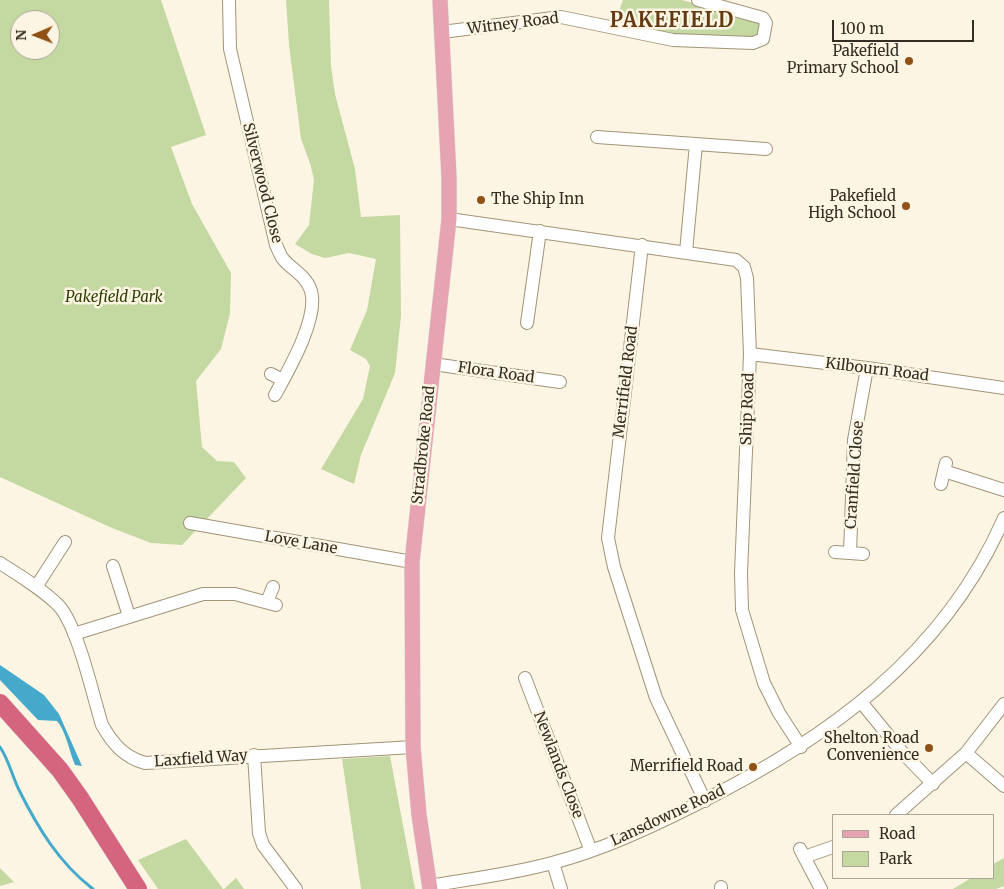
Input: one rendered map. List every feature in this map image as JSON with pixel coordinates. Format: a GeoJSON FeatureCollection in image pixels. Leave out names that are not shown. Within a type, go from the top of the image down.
{"type":"FeatureCollection","features":[{"type":"Feature","properties":{"kind":"highway"},"geometry":{"type":"LineString","coordinates":[[0,703],[60,770],[138,889]]}},
{"type":"Feature","properties":{"kind":"highway"},"geometry":{"type":"LineString","coordinates":[[36,745],[102,839],[130,889]]}},
{"type":"Feature","properties":{"kind":"main road","name":"Stradbroke Road"},"geometry":{"type":"LineString","coordinates":[[430,887],[418,815],[413,747],[412,562],[449,219],[449,177],[440,0]]}},
{"type":"Feature","properties":{"kind":"street","name":"Silverwood Close"},"geometry":{"type":"LineString","coordinates":[[229,0],[230,49],[276,245],[283,259],[300,273],[310,290],[312,305],[310,321],[275,395]]}},
{"type":"Feature","properties":{"kind":"street","name":"Witney Road"},"geometry":{"type":"LineString","coordinates":[[442,32],[561,17],[673,40],[753,43],[763,39],[766,23],[763,18],[698,0]]}},
{"type":"Feature","properties":{"kind":"street"},"geometry":{"type":"LineString","coordinates":[[597,137],[766,149]]}},
{"type":"Feature","properties":{"kind":"street"},"geometry":{"type":"LineString","coordinates":[[686,252],[696,144]]}},
{"type":"Feature","properties":{"kind":"street","name":"Ship Road"},"geometry":{"type":"LineString","coordinates":[[449,219],[642,245],[736,260],[744,267],[747,278],[750,354],[741,573],[742,610],[764,683],[779,714],[801,747]]}},
{"type":"Feature","properties":{"kind":"street"},"geometry":{"type":"LineString","coordinates":[[526,323],[540,231]]}},
{"type":"Feature","properties":{"kind":"street","name":"Merrifield Road"},"geometry":{"type":"LineString","coordinates":[[642,245],[608,538],[614,567],[656,698],[705,800]]}},
{"type":"Feature","properties":{"kind":"street","name":"Kilbourn Road"},"geometry":{"type":"LineString","coordinates":[[750,354],[867,368],[1004,388]]}},
{"type":"Feature","properties":{"kind":"street","name":"Flora Road"},"geometry":{"type":"LineString","coordinates":[[433,364],[560,382]]}},
{"type":"Feature","properties":{"kind":"street","name":"Cranfield Close"},"geometry":{"type":"LineString","coordinates":[[850,553],[854,440],[867,368]]}},
{"type":"Feature","properties":{"kind":"street"},"geometry":{"type":"LineString","coordinates":[[272,374],[283,380]]}},
{"type":"Feature","properties":{"kind":"street"},"geometry":{"type":"LineString","coordinates":[[944,473],[1004,490]]}},
{"type":"Feature","properties":{"kind":"street","name":"Lansdowne Road"},"geometry":{"type":"LineString","coordinates":[[430,887],[512,873],[591,851],[640,832],[705,800],[801,747],[861,702],[920,649],[963,595],[990,551],[1004,518]]}},
{"type":"Feature","properties":{"kind":"street","name":"Love Lane"},"geometry":{"type":"LineString","coordinates":[[190,523],[412,562]]}},
{"type":"Feature","properties":{"kind":"street"},"geometry":{"type":"LineString","coordinates":[[36,587],[66,542]]}},
{"type":"Feature","properties":{"kind":"street"},"geometry":{"type":"LineString","coordinates":[[835,552],[863,554]]}},
{"type":"Feature","properties":{"kind":"street","name":"Laxfield Way"},"geometry":{"type":"LineString","coordinates":[[0,563],[36,587],[60,607],[74,634],[102,725],[109,738],[131,759],[145,763],[413,747]]}},
{"type":"Feature","properties":{"kind":"street"},"geometry":{"type":"LineString","coordinates":[[113,566],[129,616]]}},
{"type":"Feature","properties":{"kind":"street"},"geometry":{"type":"LineString","coordinates":[[74,634],[203,594],[235,594],[271,604],[273,587]]}},
{"type":"Feature","properties":{"kind":"street","name":"Newlands Close"},"geometry":{"type":"LineString","coordinates":[[525,678],[591,851]]}},
{"type":"Feature","properties":{"kind":"street"},"geometry":{"type":"LineString","coordinates":[[861,702],[902,752],[933,784]]}},
{"type":"Feature","properties":{"kind":"street"},"geometry":{"type":"LineString","coordinates":[[899,814],[966,753],[1004,704]]}},
{"type":"Feature","properties":{"kind":"street"},"geometry":{"type":"LineString","coordinates":[[966,753],[1004,786]]}},
{"type":"Feature","properties":{"kind":"street"},"geometry":{"type":"LineString","coordinates":[[254,755],[259,833],[263,845],[296,889]]}},
{"type":"Feature","properties":{"kind":"street"},"geometry":{"type":"LineString","coordinates":[[821,889],[802,853],[832,847]]}},
{"type":"Feature","properties":{"kind":"street"},"geometry":{"type":"LineString","coordinates":[[553,863],[561,889]]}},
{"type":"Feature","properties":{"kind":"green space","name":"Pakefield Park"},"geometry":{"type":"Polygon","coordinates":[[[0,0],[161,0],[206,135],[171,147],[192,204],[231,273],[230,313],[221,349],[196,381],[202,447],[217,461],[234,462],[246,478],[182,545],[151,543],[112,528],[0,477],[0,0]]]}},
{"type":"Feature","properties":{"kind":"green space"},"geometry":{"type":"Polygon","coordinates":[[[286,0],[329,0],[331,66],[335,94],[355,169],[361,217],[400,215],[401,316],[395,373],[361,455],[354,484],[321,469],[363,399],[370,366],[366,359],[350,350],[367,310],[376,259],[349,253],[325,258],[312,254],[295,244],[309,225],[314,180],[301,139],[289,45],[286,0]]]}},
{"type":"Feature","properties":{"kind":"green space"},"geometry":{"type":"Polygon","coordinates":[[[623,0],[682,0],[754,19],[760,21],[761,37],[668,36],[615,23],[623,0]]]}},
{"type":"Feature","properties":{"kind":"green space"},"geometry":{"type":"Polygon","coordinates":[[[390,756],[415,889],[361,889],[342,759],[390,756]]]}},
{"type":"Feature","properties":{"kind":"green space"},"geometry":{"type":"Polygon","coordinates":[[[186,839],[223,889],[158,889],[138,860],[186,839]]]}},
{"type":"Feature","properties":{"kind":"green space"},"geometry":{"type":"Polygon","coordinates":[[[1004,858],[1004,886],[996,889],[953,889],[969,879],[994,879],[994,863],[1004,858]]]}},
{"type":"Feature","properties":{"kind":"green space"},"geometry":{"type":"Polygon","coordinates":[[[0,868],[14,882],[0,886],[0,868]]]}},
{"type":"Feature","properties":{"kind":"green space"},"geometry":{"type":"Polygon","coordinates":[[[236,878],[244,889],[224,889],[236,878]]]}},
{"type":"Feature","properties":{"kind":"water"},"geometry":{"type":"Polygon","coordinates":[[[0,665],[44,695],[59,714],[82,766],[75,765],[65,736],[57,721],[38,720],[0,680],[0,665]]]}},
{"type":"Feature","properties":{"kind":"waterway"},"geometry":{"type":"LineString","coordinates":[[0,747],[19,790],[50,844],[70,868],[93,889]]}},
{"type":"Feature","properties":{"kind":"place","name":"Pakefield Primary School"},"geometry":{"type":"Point","coordinates":[909,61]}},
{"type":"Feature","properties":{"kind":"place","name":"The Ship Inn"},"geometry":{"type":"Point","coordinates":[481,200]}},
{"type":"Feature","properties":{"kind":"place","name":"Pakefield High School"},"geometry":{"type":"Point","coordinates":[906,206]}},
{"type":"Feature","properties":{"kind":"place","name":"Shelton Road Convenience"},"geometry":{"type":"Point","coordinates":[929,748]}},
{"type":"Feature","properties":{"kind":"place","name":"Merrifield Road"},"geometry":{"type":"Point","coordinates":[753,767]}},
{"type":"Feature","properties":{"kind":"district","name":"PAKEFIELD"},"geometry":{"type":"Point","coordinates":[672,21]}}]}
